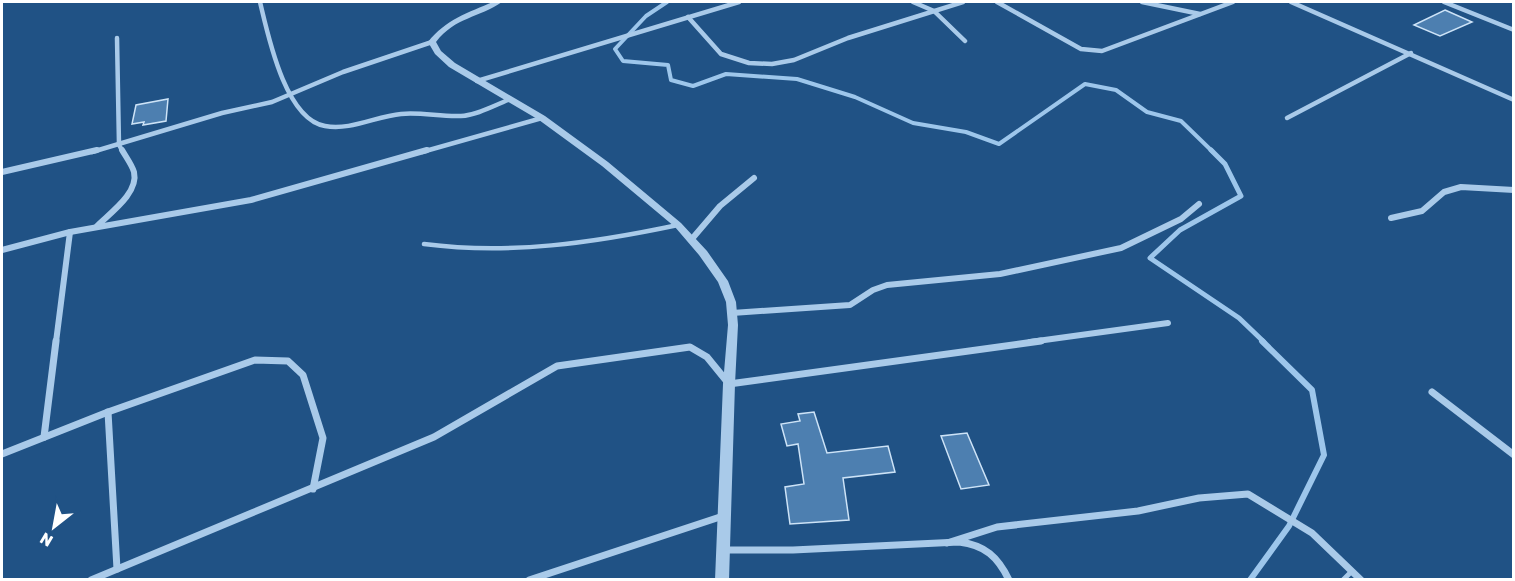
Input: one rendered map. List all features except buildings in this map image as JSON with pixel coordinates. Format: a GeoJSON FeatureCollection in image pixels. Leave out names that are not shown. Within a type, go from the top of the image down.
{"type":"FeatureCollection","features":[{"type":"Feature","properties":{"kind":"street"},"geometry":{"type":"LineString","coordinates":[[260,2],[271,46],[297,107],[308,120],[322,126],[338,126],[376,117],[412,113],[461,116],[508,100]]}},
{"type":"Feature","properties":{"kind":"street"},"geometry":{"type":"LineString","coordinates":[[2,172],[119,145],[222,112],[272,102],[343,72],[432,42],[438,32],[450,24],[498,2]]}},
{"type":"Feature","properties":{"kind":"street"},"geometry":{"type":"LineString","coordinates":[[477,81],[739,2]]}},
{"type":"Feature","properties":{"kind":"street"},"geometry":{"type":"LineString","coordinates":[[913,2],[934,11],[965,41]]}},
{"type":"Feature","properties":{"kind":"street"},"geometry":{"type":"LineString","coordinates":[[688,17],[721,54],[748,63],[772,64],[794,60],[848,38],[963,2]]}},
{"type":"Feature","properties":{"kind":"street"},"geometry":{"type":"LineString","coordinates":[[997,2],[1081,49],[1092,51],[1102,51],[1233,2]]}},
{"type":"Feature","properties":{"kind":"street"},"geometry":{"type":"LineString","coordinates":[[1142,2],[1201,14]]}},
{"type":"Feature","properties":{"kind":"street"},"geometry":{"type":"LineString","coordinates":[[1291,2],[1514,100]]}},
{"type":"Feature","properties":{"kind":"street"},"geometry":{"type":"LineString","coordinates":[[1444,2],[1514,30]]}},
{"type":"Feature","properties":{"kind":"street"},"geometry":{"type":"LineString","coordinates":[[97,227],[128,195],[134,182],[134,171],[119,145],[117,38]]}},
{"type":"Feature","properties":{"kind":"street"},"geometry":{"type":"LineString","coordinates":[[432,42],[438,52],[452,65],[542,118],[605,165],[678,225],[723,281],[732,313],[722,579]]}},
{"type":"Feature","properties":{"kind":"street"},"geometry":{"type":"LineString","coordinates":[[1287,118],[1411,53]]}},
{"type":"Feature","properties":{"kind":"street"},"geometry":{"type":"LineString","coordinates":[[2,250],[70,232],[250,200],[542,118]]}},
{"type":"Feature","properties":{"kind":"street"},"geometry":{"type":"LineString","coordinates":[[692,240],[715,209],[754,178]]}},
{"type":"Feature","properties":{"kind":"street"},"geometry":{"type":"LineString","coordinates":[[1391,218],[1422,211],[1444,192],[1461,187],[1514,190]]}},
{"type":"Feature","properties":{"kind":"street"},"geometry":{"type":"LineString","coordinates":[[732,313],[850,305],[873,290],[887,285],[1000,274],[1121,248],[1181,219],[1198,204]]}},
{"type":"Feature","properties":{"kind":"street"},"geometry":{"type":"LineString","coordinates":[[44,437],[70,232]]}},
{"type":"Feature","properties":{"kind":"street"},"geometry":{"type":"LineString","coordinates":[[729,384],[1168,323]]}},
{"type":"Feature","properties":{"kind":"street"},"geometry":{"type":"LineString","coordinates":[[91,579],[434,437],[557,366],[690,347],[706,355],[729,384]]}},
{"type":"Feature","properties":{"kind":"street"},"geometry":{"type":"LineString","coordinates":[[2,454],[108,412],[255,360],[288,361],[303,375],[323,438],[313,489]]}},
{"type":"Feature","properties":{"kind":"street"},"geometry":{"type":"LineString","coordinates":[[1432,392],[1514,455]]}},
{"type":"Feature","properties":{"kind":"street"},"geometry":{"type":"LineString","coordinates":[[108,412],[117,569]]}},
{"type":"Feature","properties":{"kind":"street"},"geometry":{"type":"LineString","coordinates":[[947,543],[998,527],[1138,511],[1199,498],[1248,494],[1312,534],[1361,579]]}},
{"type":"Feature","properties":{"kind":"street"},"geometry":{"type":"LineString","coordinates":[[530,579],[724,515]]}},
{"type":"Feature","properties":{"kind":"street"},"geometry":{"type":"LineString","coordinates":[[724,550],[764,552],[828,546],[947,543],[975,545],[995,555],[1009,579]]}},
{"type":"Feature","properties":{"kind":"lane"},"geometry":{"type":"LineString","coordinates":[[424,244],[450,249],[533,247],[625,237],[678,225]]}},
{"type":"Feature","properties":{"kind":"lane"},"geometry":{"type":"LineString","coordinates":[[1343,579],[1352,571]]}},
{"type":"Feature","properties":{"kind":"waterway"},"geometry":{"type":"LineString","coordinates":[[667,2],[646,16],[615,49],[623,61],[668,65],[671,80],[693,86],[726,74],[797,79],[855,97],[913,123],[966,132],[999,144],[1085,84],[1116,90],[1147,112],[1181,121],[1213,152]]}},
{"type":"Feature","properties":{"kind":"waterway"},"geometry":{"type":"LineString","coordinates":[[1213,152],[1225,164],[1241,196],[1180,230],[1150,258],[1239,318],[1264,342]]}},
{"type":"Feature","properties":{"kind":"waterway"},"geometry":{"type":"LineString","coordinates":[[1250,580],[1289,526],[1324,455],[1312,390],[1262,341]]}}]}
